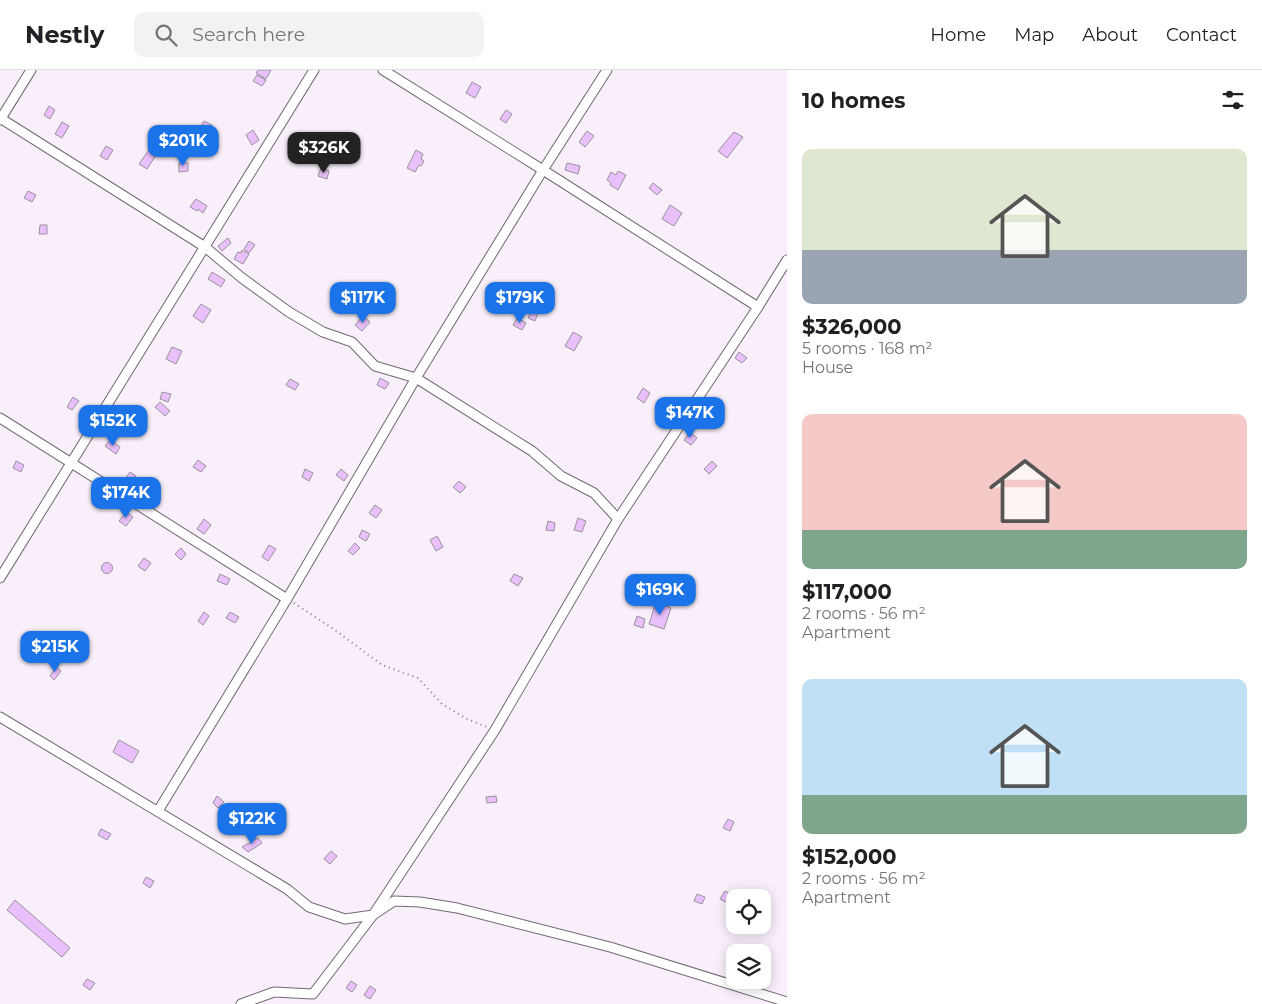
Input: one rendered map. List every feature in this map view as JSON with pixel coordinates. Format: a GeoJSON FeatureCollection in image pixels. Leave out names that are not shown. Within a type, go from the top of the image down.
{"type":"FeatureCollection","features":[{"type":"Feature","properties":{"kind":"street"},"geometry":{"type":"LineString","coordinates":[[30,70],[0,119],[205,247],[242,278],[289,312],[324,332],[352,342],[374,366],[416,378],[532,451],[561,476],[594,493],[618,519]]}},
{"type":"Feature","properties":{"kind":"street"},"geometry":{"type":"LineString","coordinates":[[0,578],[314,70]]}},
{"type":"Feature","properties":{"kind":"street"},"geometry":{"type":"LineString","coordinates":[[383,70],[758,307]]}},
{"type":"Feature","properties":{"kind":"street"},"geometry":{"type":"LineString","coordinates":[[158,812],[287,599],[416,378],[543,170],[607,70]]}},
{"type":"Feature","properties":{"kind":"street"},"geometry":{"type":"LineString","coordinates":[[241,1004],[274,992],[314,994],[373,915],[495,730],[618,519],[787,260]]}},
{"type":"Feature","properties":{"kind":"street"},"geometry":{"type":"LineString","coordinates":[[0,418],[287,599]]}},
{"type":"Feature","properties":{"kind":"street"},"geometry":{"type":"LineString","coordinates":[[0,717],[287,890],[309,907],[345,919],[373,915],[394,901],[420,902],[457,908],[610,947],[787,1002]]}},
{"type":"Feature","properties":{"kind":"path"},"geometry":{"type":"LineString","coordinates":[[287,599],[335,630],[382,665],[418,678],[442,704],[467,719],[495,730]]}},
{"type":"Feature","properties":{"kind":"building"},"geometry":{"type":"Polygon","coordinates":[[[258,70],[271,70],[266,79],[256,73],[258,70]]]}},
{"type":"Feature","properties":{"kind":"building"},"geometry":{"type":"Polygon","coordinates":[[[257,75],[266,80],[262,86],[253,81],[257,75]]]}},
{"type":"Feature","properties":{"kind":"building"},"geometry":{"type":"Polygon","coordinates":[[[472,82],[481,87],[475,98],[466,93],[472,82]]]}},
{"type":"Feature","properties":{"kind":"building"},"geometry":{"type":"Polygon","coordinates":[[[49,106],[55,110],[50,119],[44,115],[49,106]]]}},
{"type":"Feature","properties":{"kind":"building"},"geometry":{"type":"Polygon","coordinates":[[[506,110],[512,114],[506,123],[500,119],[506,110]]]}},
{"type":"Feature","properties":{"kind":"building"},"geometry":{"type":"Polygon","coordinates":[[[204,121],[212,125],[203,141],[195,137],[204,121]]]}},
{"type":"Feature","properties":{"kind":"building"},"geometry":{"type":"Polygon","coordinates":[[[62,122],[69,126],[62,138],[55,134],[62,122]]]}},
{"type":"Feature","properties":{"kind":"building"},"geometry":{"type":"Polygon","coordinates":[[[253,130],[259,140],[252,145],[246,135],[253,130]]]}},
{"type":"Feature","properties":{"kind":"building"},"geometry":{"type":"Polygon","coordinates":[[[587,131],[594,136],[585,147],[579,142],[587,131]]]}},
{"type":"Feature","properties":{"kind":"building"},"geometry":{"type":"Polygon","coordinates":[[[734,132],[743,137],[727,158],[718,151],[734,132]]]}},
{"type":"Feature","properties":{"kind":"building"},"geometry":{"type":"Polygon","coordinates":[[[156,140],[163,145],[158,151],[151,146],[156,140]]]}},
{"type":"Feature","properties":{"kind":"building"},"geometry":{"type":"Polygon","coordinates":[[[106,146],[113,150],[107,160],[100,156],[106,146]]]}},
{"type":"Feature","properties":{"kind":"building"},"geometry":{"type":"Polygon","coordinates":[[[151,147],[158,152],[147,169],[139,164],[151,147]]]}},
{"type":"Feature","properties":{"kind":"building"},"geometry":{"type":"Polygon","coordinates":[[[416,150],[423,154],[421,159],[424,161],[415,172],[407,168],[416,150]]]}},
{"type":"Feature","properties":{"kind":"building"},"geometry":{"type":"Polygon","coordinates":[[[179,163],[188,163],[188,171],[179,172],[179,163]]]}},
{"type":"Feature","properties":{"kind":"building"},"geometry":{"type":"Polygon","coordinates":[[[567,163],[580,166],[578,174],[565,170],[567,163]]]}},
{"type":"Feature","properties":{"kind":"building"},"geometry":{"type":"Polygon","coordinates":[[[321,168],[329,171],[327,179],[318,176],[321,168]]]}},
{"type":"Feature","properties":{"kind":"building"},"geometry":{"type":"Polygon","coordinates":[[[618,171],[626,175],[618,190],[610,185],[611,183],[607,180],[611,172],[616,175],[618,171]]]}},
{"type":"Feature","properties":{"kind":"building"},"geometry":{"type":"Polygon","coordinates":[[[653,183],[662,190],[657,195],[649,188],[653,183]]]}},
{"type":"Feature","properties":{"kind":"building"},"geometry":{"type":"Polygon","coordinates":[[[28,191],[36,195],[32,202],[24,198],[28,191]]]}},
{"type":"Feature","properties":{"kind":"building"},"geometry":{"type":"Polygon","coordinates":[[[196,199],[207,206],[203,213],[198,209],[197,211],[190,207],[196,199]]]}},
{"type":"Feature","properties":{"kind":"building"},"geometry":{"type":"Polygon","coordinates":[[[670,205],[682,213],[674,226],[662,219],[670,205]]]}},
{"type":"Feature","properties":{"kind":"building"},"geometry":{"type":"Polygon","coordinates":[[[40,225],[47,225],[47,234],[39,234],[40,225]]]}},
{"type":"Feature","properties":{"kind":"building"},"geometry":{"type":"Polygon","coordinates":[[[228,238],[231,243],[222,251],[218,246],[228,238]]]}},
{"type":"Feature","properties":{"kind":"building"},"geometry":{"type":"Polygon","coordinates":[[[249,241],[255,245],[249,253],[244,249],[249,241]]]}},
{"type":"Feature","properties":{"kind":"building"},"geometry":{"type":"Polygon","coordinates":[[[242,250],[249,254],[243,264],[234,259],[238,252],[241,253],[242,250]]]}},
{"type":"Feature","properties":{"kind":"building"},"geometry":{"type":"Polygon","coordinates":[[[212,272],[225,280],[221,287],[208,279],[212,272]]]}},
{"type":"Feature","properties":{"kind":"building"},"geometry":{"type":"Polygon","coordinates":[[[382,283],[390,287],[387,294],[378,290],[382,283]]]}},
{"type":"Feature","properties":{"kind":"building"},"geometry":{"type":"Polygon","coordinates":[[[201,304],[211,310],[203,323],[193,316],[201,304]]]}},
{"type":"Feature","properties":{"kind":"building"},"geometry":{"type":"Polygon","coordinates":[[[532,310],[538,313],[535,321],[528,318],[532,310]]]}},
{"type":"Feature","properties":{"kind":"building"},"geometry":{"type":"Polygon","coordinates":[[[363,316],[370,322],[362,331],[355,325],[363,316]]]}},
{"type":"Feature","properties":{"kind":"building"},"geometry":{"type":"Polygon","coordinates":[[[517,318],[526,323],[522,330],[513,325],[517,318]]]}},
{"type":"Feature","properties":{"kind":"building"},"geometry":{"type":"Polygon","coordinates":[[[573,332],[582,337],[574,351],[565,346],[573,332]]]}},
{"type":"Feature","properties":{"kind":"building"},"geometry":{"type":"Polygon","coordinates":[[[172,347],[182,351],[176,364],[166,359],[172,347]]]}},
{"type":"Feature","properties":{"kind":"building"},"geometry":{"type":"Polygon","coordinates":[[[739,352],[747,358],[742,363],[735,358],[739,352]]]}},
{"type":"Feature","properties":{"kind":"building"},"geometry":{"type":"Polygon","coordinates":[[[380,378],[389,383],[385,389],[377,385],[380,378]]]}},
{"type":"Feature","properties":{"kind":"building"},"geometry":{"type":"Polygon","coordinates":[[[290,379],[299,384],[295,390],[286,385],[290,379]]]}},
{"type":"Feature","properties":{"kind":"building"},"geometry":{"type":"Polygon","coordinates":[[[643,388],[650,393],[644,403],[637,398],[643,388]]]}},
{"type":"Feature","properties":{"kind":"building"},"geometry":{"type":"Polygon","coordinates":[[[162,392],[171,394],[168,402],[160,399],[162,392]]]}},
{"type":"Feature","properties":{"kind":"building"},"geometry":{"type":"Polygon","coordinates":[[[73,397],[79,401],[72,410],[67,407],[73,397]]]}},
{"type":"Feature","properties":{"kind":"building"},"geometry":{"type":"Polygon","coordinates":[[[160,402],[170,411],[165,416],[155,407],[160,402]]]}},
{"type":"Feature","properties":{"kind":"building"},"geometry":{"type":"Polygon","coordinates":[[[690,432],[697,438],[691,445],[684,440],[690,432]]]}},
{"type":"Feature","properties":{"kind":"building"},"geometry":{"type":"Polygon","coordinates":[[[110,440],[120,447],[116,454],[105,446],[110,440]]]}},
{"type":"Feature","properties":{"kind":"building"},"geometry":{"type":"Polygon","coordinates":[[[198,460],[206,466],[201,472],[193,467],[198,460]]]}},
{"type":"Feature","properties":{"kind":"building"},"geometry":{"type":"Polygon","coordinates":[[[16,461],[24,465],[21,472],[13,468],[16,461]]]}},
{"type":"Feature","properties":{"kind":"building"},"geometry":{"type":"Polygon","coordinates":[[[712,461],[717,466],[709,474],[704,469],[712,461]]]}},
{"type":"Feature","properties":{"kind":"building"},"geometry":{"type":"Polygon","coordinates":[[[305,469],[313,473],[309,481],[302,477],[305,469]]]}},
{"type":"Feature","properties":{"kind":"building"},"geometry":{"type":"Polygon","coordinates":[[[341,469],[348,475],[344,481],[336,475],[341,469]]]}},
{"type":"Feature","properties":{"kind":"building"},"geometry":{"type":"Polygon","coordinates":[[[130,472],[136,476],[130,484],[124,480],[130,472]]]}},
{"type":"Feature","properties":{"kind":"building"},"geometry":{"type":"Polygon","coordinates":[[[459,481],[466,487],[460,493],[453,487],[459,481]]]}},
{"type":"Feature","properties":{"kind":"building"},"geometry":{"type":"Polygon","coordinates":[[[375,505],[382,510],[376,518],[369,513],[375,505]]]}},
{"type":"Feature","properties":{"kind":"building"},"geometry":{"type":"Polygon","coordinates":[[[126,512],[133,517],[126,526],[119,521],[126,512]]]}},
{"type":"Feature","properties":{"kind":"building"},"geometry":{"type":"Polygon","coordinates":[[[578,518],[586,521],[582,532],[574,530],[578,518]]]}},
{"type":"Feature","properties":{"kind":"building"},"geometry":{"type":"Polygon","coordinates":[[[204,519],[211,525],[204,534],[197,529],[204,519]]]}},
{"type":"Feature","properties":{"kind":"building"},"geometry":{"type":"Polygon","coordinates":[[[548,521],[555,523],[554,531],[546,530],[548,521]]]}},
{"type":"Feature","properties":{"kind":"building"},"geometry":{"type":"Polygon","coordinates":[[[362,530],[370,534],[366,541],[359,537],[362,530]]]}},
{"type":"Feature","properties":{"kind":"building"},"geometry":{"type":"Polygon","coordinates":[[[437,536],[443,547],[436,551],[430,540],[437,536]]]}},
{"type":"Feature","properties":{"kind":"building"},"geometry":{"type":"Polygon","coordinates":[[[355,543],[360,548],[353,555],[348,551],[355,543]]]}},
{"type":"Feature","properties":{"kind":"building"},"geometry":{"type":"Polygon","coordinates":[[[269,545],[276,549],[268,561],[262,557],[269,545]]]}},
{"type":"Feature","properties":{"kind":"building"},"geometry":{"type":"Polygon","coordinates":[[[181,548],[186,554],[181,560],[175,554],[181,548]]]}},
{"type":"Feature","properties":{"kind":"building"},"geometry":{"type":"Polygon","coordinates":[[[144,558],[151,563],[145,571],[138,566],[144,558]]]}},
{"type":"Feature","properties":{"kind":"building"},"geometry":{"type":"Polygon","coordinates":[[[105,563],[109,563],[112,568],[111,572],[105,573],[102,570],[102,566],[105,563]]]}},
{"type":"Feature","properties":{"kind":"building"},"geometry":{"type":"Polygon","coordinates":[[[220,574],[230,579],[227,585],[217,581],[220,574]]]}},
{"type":"Feature","properties":{"kind":"building"},"geometry":{"type":"Polygon","coordinates":[[[514,574],[523,578],[518,586],[510,581],[514,574]]]}},
{"type":"Feature","properties":{"kind":"building"},"geometry":{"type":"Polygon","coordinates":[[[656,602],[671,608],[664,629],[649,624],[656,602]]]}},
{"type":"Feature","properties":{"kind":"building"},"geometry":{"type":"Polygon","coordinates":[[[204,612],[209,616],[203,625],[198,621],[204,612]]]}},
{"type":"Feature","properties":{"kind":"building"},"geometry":{"type":"Polygon","coordinates":[[[230,612],[239,617],[235,623],[226,618],[230,612]]]}},
{"type":"Feature","properties":{"kind":"building"},"geometry":{"type":"Polygon","coordinates":[[[637,616],[645,619],[643,628],[634,625],[637,616]]]}},
{"type":"Feature","properties":{"kind":"building"},"geometry":{"type":"Polygon","coordinates":[[[56,667],[61,671],[54,680],[50,676],[56,667]]]}},
{"type":"Feature","properties":{"kind":"building"},"geometry":{"type":"Polygon","coordinates":[[[119,740],[139,751],[132,763],[113,752],[119,740]]]}},
{"type":"Feature","properties":{"kind":"building"},"geometry":{"type":"Polygon","coordinates":[[[217,796],[224,802],[218,808],[213,803],[217,796]]]}},
{"type":"Feature","properties":{"kind":"building"},"geometry":{"type":"Polygon","coordinates":[[[496,796],[497,802],[487,803],[486,797],[496,796]]]}},
{"type":"Feature","properties":{"kind":"building"},"geometry":{"type":"Polygon","coordinates":[[[728,819],[734,822],[730,831],[723,828],[728,819]]]}},
{"type":"Feature","properties":{"kind":"building"},"geometry":{"type":"Polygon","coordinates":[[[101,829],[111,834],[107,840],[98,835],[101,829]]]}},
{"type":"Feature","properties":{"kind":"building"},"geometry":{"type":"Polygon","coordinates":[[[258,838],[262,843],[248,852],[242,847],[258,838]]]}},
{"type":"Feature","properties":{"kind":"building"},"geometry":{"type":"Polygon","coordinates":[[[331,851],[337,856],[330,864],[324,859],[331,851]]]}},
{"type":"Feature","properties":{"kind":"building"},"geometry":{"type":"Polygon","coordinates":[[[146,877],[154,881],[150,888],[143,883],[146,877]]]}},
{"type":"Feature","properties":{"kind":"building"},"geometry":{"type":"Polygon","coordinates":[[[725,891],[726,892],[726,902],[720,899],[725,891]]]}},
{"type":"Feature","properties":{"kind":"building"},"geometry":{"type":"Polygon","coordinates":[[[697,894],[705,897],[702,904],[694,901],[697,894]]]}},
{"type":"Feature","properties":{"kind":"building"},"geometry":{"type":"Polygon","coordinates":[[[15,900],[70,948],[62,957],[7,910],[15,900]]]}},
{"type":"Feature","properties":{"kind":"building"},"geometry":{"type":"Polygon","coordinates":[[[87,979],[95,983],[90,990],[83,985],[87,979]]]}},
{"type":"Feature","properties":{"kind":"building"},"geometry":{"type":"Polygon","coordinates":[[[351,981],[357,985],[352,992],[346,988],[351,981]]]}},
{"type":"Feature","properties":{"kind":"building"},"geometry":{"type":"Polygon","coordinates":[[[370,986],[376,990],[370,999],[364,995],[370,986]]]}}]}
